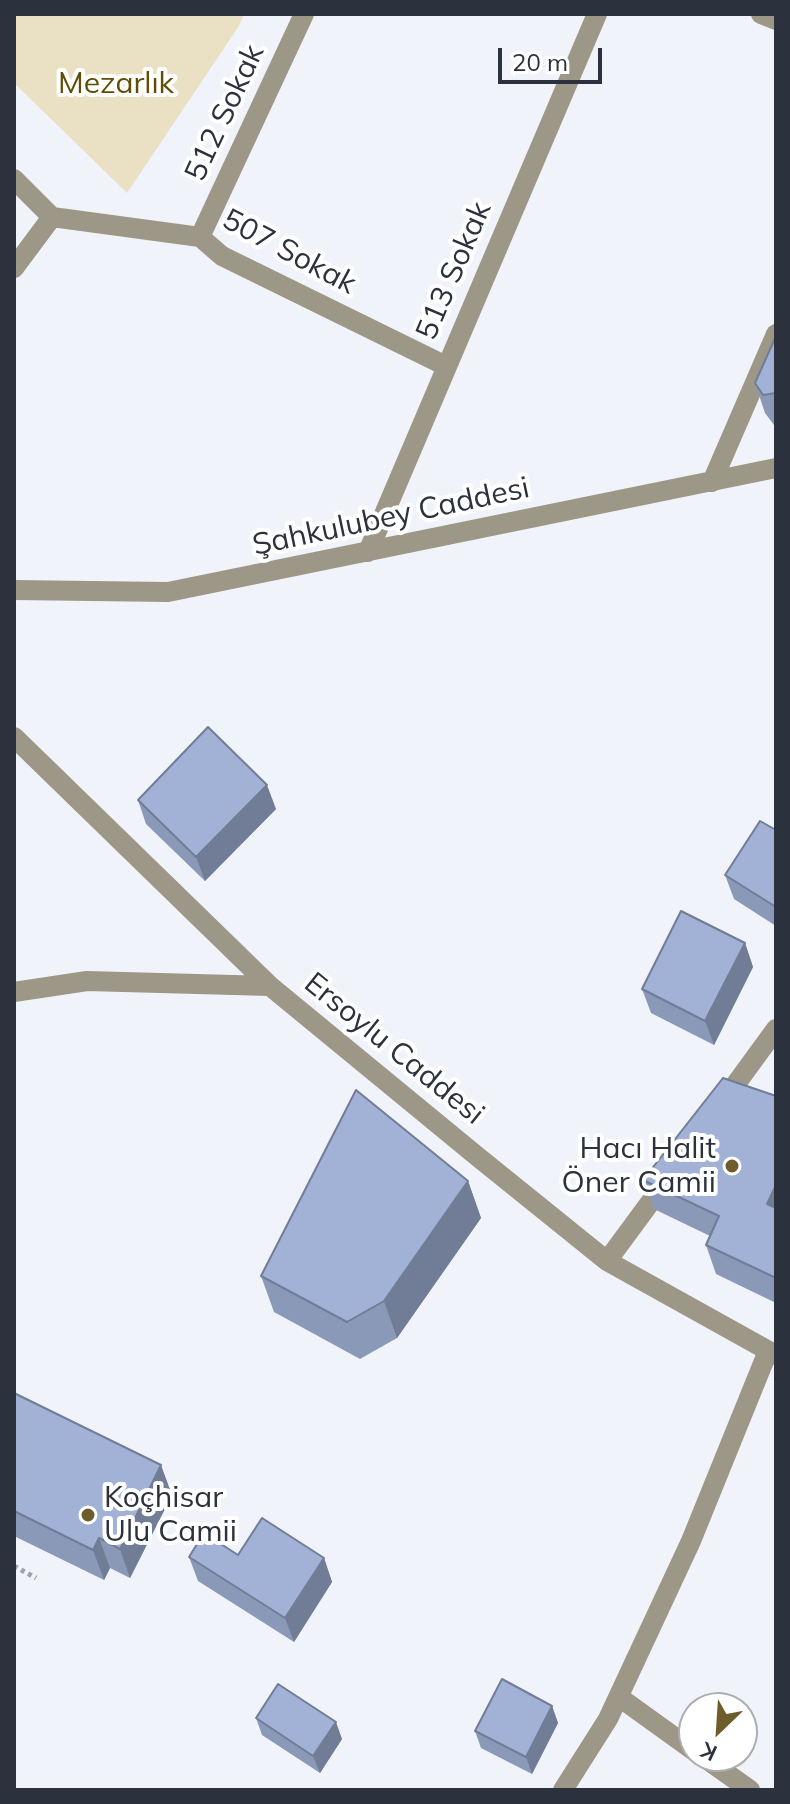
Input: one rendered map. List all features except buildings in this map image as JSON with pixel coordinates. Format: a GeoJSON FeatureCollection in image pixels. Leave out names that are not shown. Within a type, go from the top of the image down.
{"type":"FeatureCollection","features":[{"type":"Feature","properties":{"kind":"street","name":"512 Sokak"},"geometry":{"type":"LineString","coordinates":[[200,237],[304,14]]}},
{"type":"Feature","properties":{"kind":"street","name":"513 Sokak"},"geometry":{"type":"LineString","coordinates":[[368,552],[597,14]]}},
{"type":"Feature","properties":{"kind":"street"},"geometry":{"type":"LineString","coordinates":[[761,14],[776,20]]}},
{"type":"Feature","properties":{"kind":"street"},"geometry":{"type":"LineString","coordinates":[[14,179],[52,217],[14,268]]}},
{"type":"Feature","properties":{"kind":"street","name":"507 Sokak"},"geometry":{"type":"LineString","coordinates":[[52,217],[200,237],[222,256],[446,366]]}},
{"type":"Feature","properties":{"kind":"street"},"geometry":{"type":"LineString","coordinates":[[712,482],[776,334]]}},
{"type":"Feature","properties":{"kind":"street","name":"Şahkulubey Caddesi"},"geometry":{"type":"LineString","coordinates":[[14,590],[168,592],[776,468]]}},
{"type":"Feature","properties":{"kind":"street","name":"Ersoylu Caddesi"},"geometry":{"type":"LineString","coordinates":[[14,737],[270,986],[607,1261],[772,1353]]}},
{"type":"Feature","properties":{"kind":"street"},"geometry":{"type":"LineString","coordinates":[[14,992],[87,981],[270,986]]}},
{"type":"Feature","properties":{"kind":"street"},"geometry":{"type":"LineString","coordinates":[[710,1120],[744,1085],[776,1029]]}},
{"type":"Feature","properties":{"kind":"street"},"geometry":{"type":"LineString","coordinates":[[607,1261],[682,1158]]}},
{"type":"Feature","properties":{"kind":"street"},"geometry":{"type":"LineString","coordinates":[[563,1790],[619,1697],[772,1353]]}},
{"type":"Feature","properties":{"kind":"street"},"geometry":{"type":"LineString","coordinates":[[619,1697],[678,1739]]}},
{"type":"Feature","properties":{"kind":"street"},"geometry":{"type":"LineString","coordinates":[[725,1772],[750,1790]]}},
{"type":"Feature","properties":{"kind":"path"},"geometry":{"type":"LineString","coordinates":[[14,1566],[36,1578]]}},
{"type":"Feature","properties":{"kind":"green space","name":"Mezarlık"},"geometry":{"type":"Polygon","coordinates":[[[14,14],[244,14],[127,193],[14,83],[14,14]]]}},
{"type":"Feature","properties":{"kind":"place","name":"Hacı Halit Öner Camii"},"geometry":{"type":"Point","coordinates":[732,1166]}},
{"type":"Feature","properties":{"kind":"place","name":"Koçhisar Ulu Camii"},"geometry":{"type":"Point","coordinates":[88,1515]}}]}
